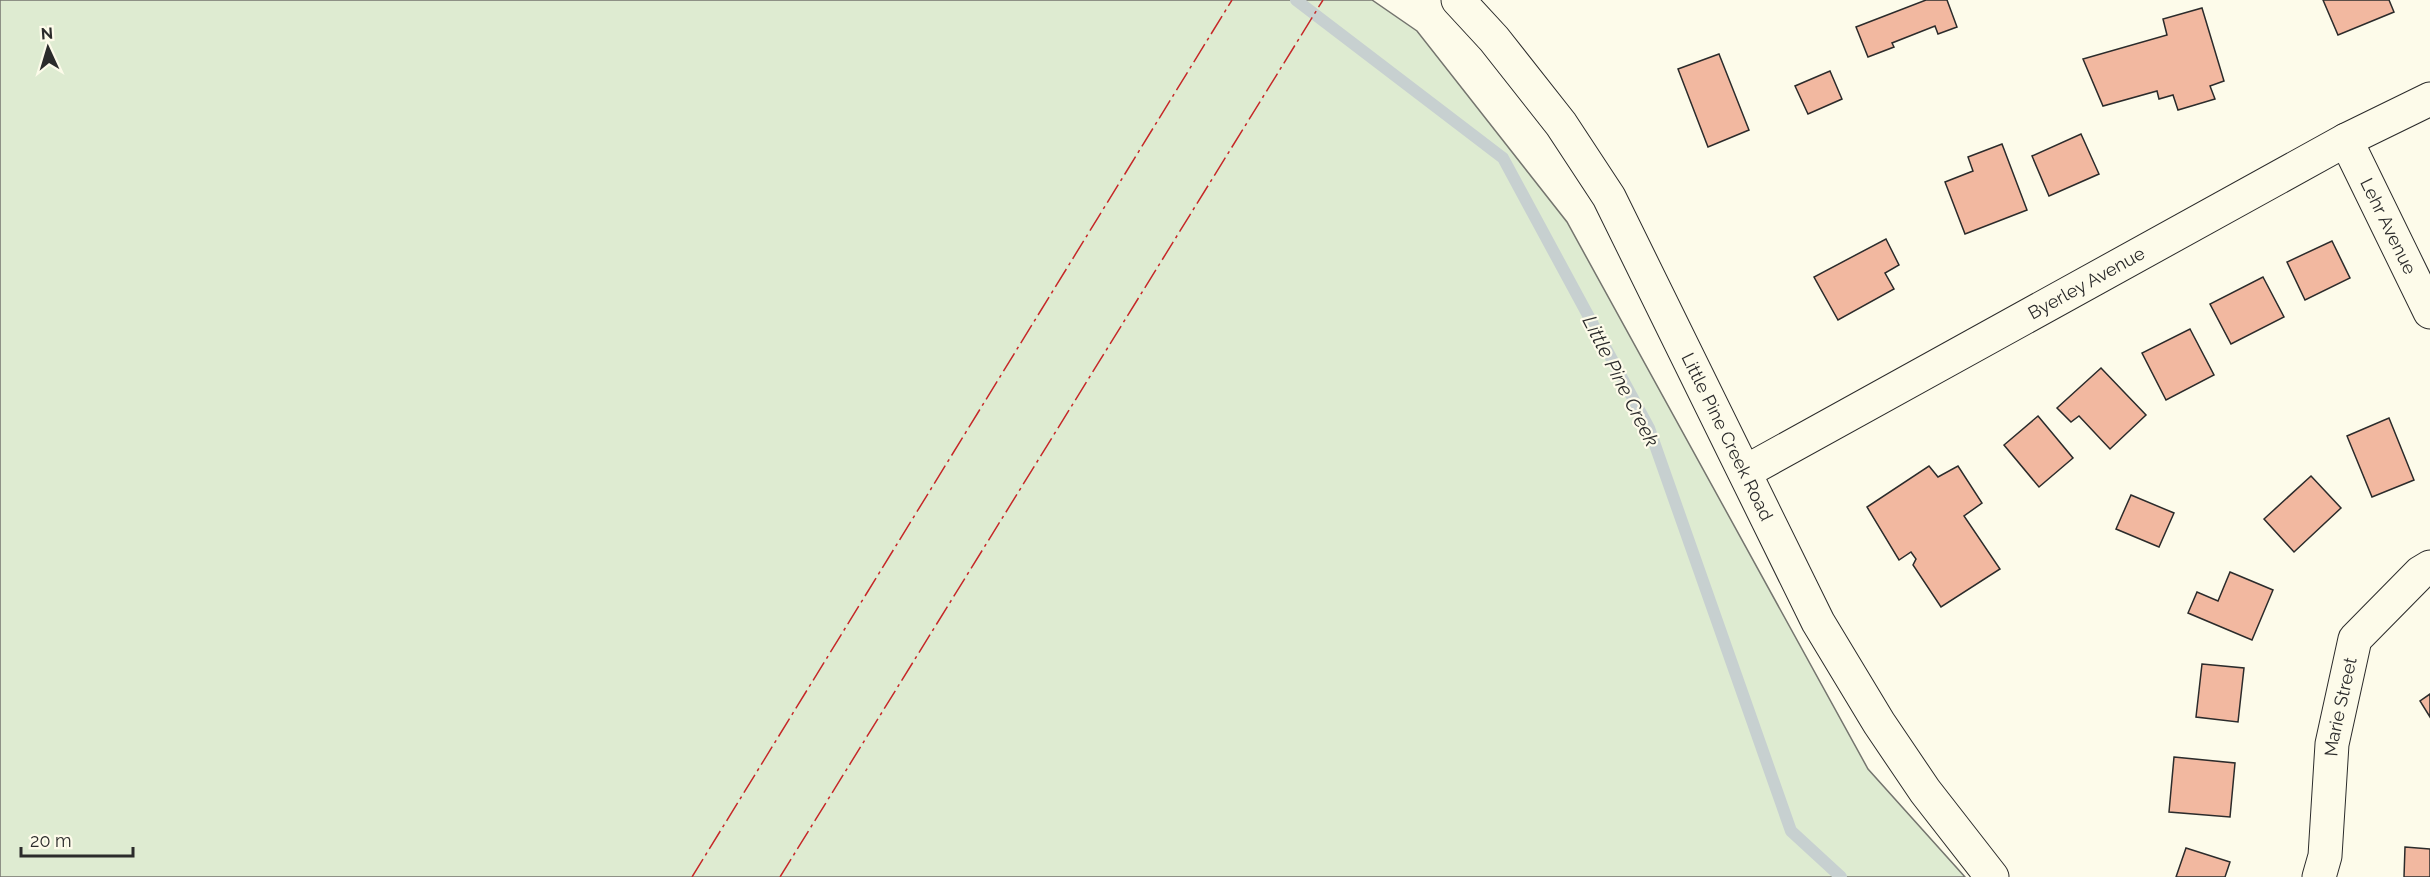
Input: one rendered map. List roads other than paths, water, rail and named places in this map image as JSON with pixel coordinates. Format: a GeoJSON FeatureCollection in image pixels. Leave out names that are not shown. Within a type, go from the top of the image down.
{"type":"FeatureCollection","features":[{"type":"Feature","properties":{"kind":"street","name":"Little Pine Creek Road"},"geometry":{"type":"LineString","coordinates":[[1458,0],[1494,39],[1561,124],[1609,197],[1818,622],[1879,723],[1925,791],[1992,877]]}},
{"type":"Feature","properties":{"kind":"street","name":"Byerley Avenue"},"geometry":{"type":"LineString","coordinates":[[1745,472],[2346,140],[2430,99]]}},
{"type":"Feature","properties":{"kind":"street","name":"Lehr Avenue"},"geometry":{"type":"LineString","coordinates":[[2346,140],[2430,312]]}},
{"type":"Feature","properties":{"kind":"street","name":"Marie Street"},"geometry":{"type":"LineString","coordinates":[[2319,877],[2325,856],[2332,744],[2355,639],[2420,573],[2430,567]]}},
{"type":"Feature","properties":{"kind":"waterway","name":"Little Pine Creek"},"geometry":{"type":"LineString","coordinates":[[1296,0],[1503,158],[1649,428],[1791,831],[1841,877]]}}]}
